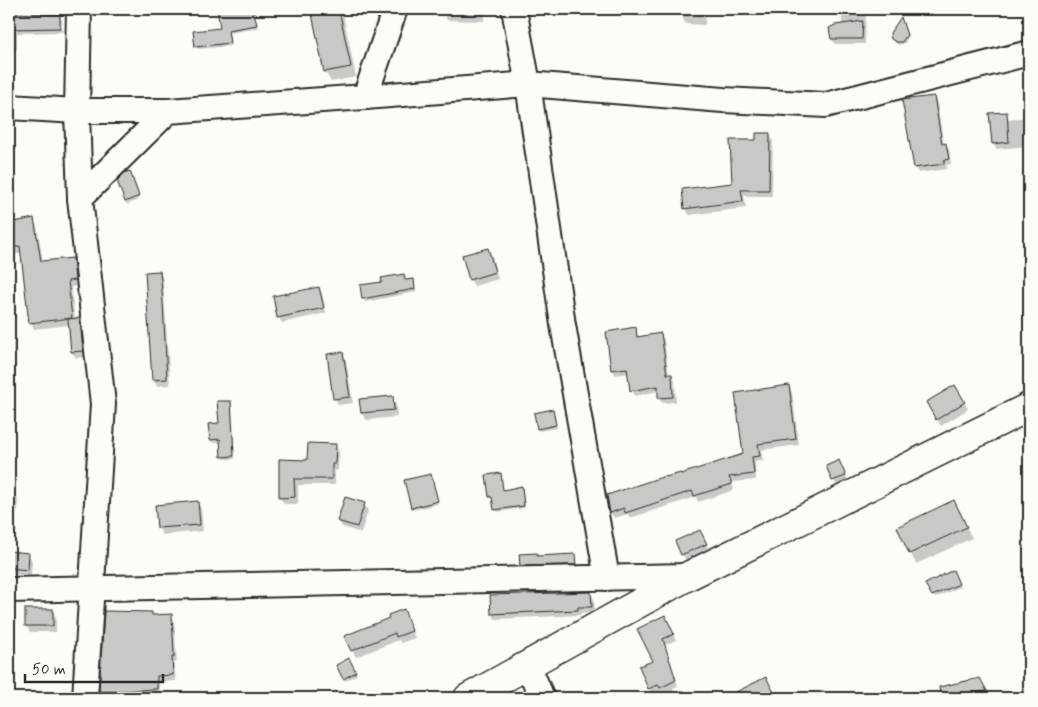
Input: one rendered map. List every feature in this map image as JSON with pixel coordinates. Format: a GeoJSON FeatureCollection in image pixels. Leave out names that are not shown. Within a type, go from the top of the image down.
{"type":"FeatureCollection","features":[{"type":"Feature","properties":{"kind":"main road"},"geometry":{"type":"LineString","coordinates":[[468,698],[688,576],[1029,407]]}},
{"type":"Feature","properties":{"kind":"street"},"geometry":{"type":"LineString","coordinates":[[80,9],[77,111],[80,198],[103,404],[85,698]]}},
{"type":"Feature","properties":{"kind":"street"},"geometry":{"type":"LineString","coordinates":[[365,97],[395,9]]}},
{"type":"Feature","properties":{"kind":"street"},"geometry":{"type":"LineString","coordinates":[[514,9],[528,84],[563,325],[607,578]]}},
{"type":"Feature","properties":{"kind":"street"},"geometry":{"type":"LineString","coordinates":[[9,107],[77,111],[168,111],[528,84],[723,100],[826,105],[1029,52]]}},
{"type":"Feature","properties":{"kind":"street"},"geometry":{"type":"LineString","coordinates":[[80,198],[168,111]]}},
{"type":"Feature","properties":{"kind":"street"},"geometry":{"type":"LineString","coordinates":[[9,590],[92,590],[688,576]]}},
{"type":"Feature","properties":{"kind":"street"},"geometry":{"type":"LineString","coordinates":[[528,665],[542,698]]}},
{"type":"Feature","properties":{"kind":"building"},"geometry":{"type":"Polygon","coordinates":[[[217,9],[253,9],[257,25],[228,30],[230,43],[195,47],[193,31],[220,28],[217,9]]]}},
{"type":"Feature","properties":{"kind":"building"},"geometry":{"type":"Polygon","coordinates":[[[311,9],[339,9],[351,67],[324,72],[311,9]]]}},
{"type":"Feature","properties":{"kind":"building"},"geometry":{"type":"Polygon","coordinates":[[[9,13],[60,14],[60,28],[9,29],[9,13]]]}},
{"type":"Feature","properties":{"kind":"building"},"geometry":{"type":"Polygon","coordinates":[[[901,17],[907,35],[902,42],[896,42],[891,39],[890,33],[901,17]]]}},
{"type":"Feature","properties":{"kind":"building"},"geometry":{"type":"Polygon","coordinates":[[[863,21],[862,39],[831,39],[829,28],[835,25],[863,21]]]}},
{"type":"Feature","properties":{"kind":"building"},"geometry":{"type":"Polygon","coordinates":[[[934,96],[942,144],[946,143],[949,159],[944,160],[944,164],[914,168],[902,100],[934,96]]]}},
{"type":"Feature","properties":{"kind":"building"},"geometry":{"type":"Polygon","coordinates":[[[1007,112],[1009,142],[992,144],[989,113],[1007,112]]]}},
{"type":"Feature","properties":{"kind":"building"},"geometry":{"type":"Polygon","coordinates":[[[756,133],[770,133],[769,190],[741,190],[743,201],[684,209],[682,189],[732,183],[730,140],[756,140],[756,133]]]}},
{"type":"Feature","properties":{"kind":"building"},"geometry":{"type":"Polygon","coordinates":[[[130,171],[139,196],[125,202],[117,181],[124,173],[130,171]]]}},
{"type":"Feature","properties":{"kind":"building"},"geometry":{"type":"Polygon","coordinates":[[[34,218],[41,261],[73,258],[75,280],[68,281],[72,318],[29,323],[20,246],[9,249],[9,223],[34,218]]]}},
{"type":"Feature","properties":{"kind":"building"},"geometry":{"type":"Polygon","coordinates":[[[488,248],[495,272],[469,280],[462,255],[488,248]]]}},
{"type":"Feature","properties":{"kind":"building"},"geometry":{"type":"Polygon","coordinates":[[[160,271],[167,379],[152,380],[145,272],[160,271]]]}},
{"type":"Feature","properties":{"kind":"building"},"geometry":{"type":"Polygon","coordinates":[[[404,274],[405,280],[414,279],[415,289],[362,299],[360,285],[382,282],[381,278],[404,274]]]}},
{"type":"Feature","properties":{"kind":"building"},"geometry":{"type":"Polygon","coordinates":[[[319,287],[324,308],[277,318],[273,296],[319,287]]]}},
{"type":"Feature","properties":{"kind":"building"},"geometry":{"type":"Polygon","coordinates":[[[80,318],[83,351],[71,352],[68,319],[80,318]]]}},
{"type":"Feature","properties":{"kind":"building"},"geometry":{"type":"Polygon","coordinates":[[[636,327],[637,337],[661,333],[667,374],[672,374],[673,397],[658,398],[658,386],[630,391],[627,368],[611,370],[606,332],[636,327]]]}},
{"type":"Feature","properties":{"kind":"building"},"geometry":{"type":"Polygon","coordinates":[[[343,352],[350,397],[333,399],[327,354],[343,352]]]}},
{"type":"Feature","properties":{"kind":"building"},"geometry":{"type":"Polygon","coordinates":[[[789,385],[796,439],[758,444],[760,456],[752,457],[754,474],[729,477],[732,484],[694,496],[692,491],[625,513],[624,508],[610,513],[607,495],[743,454],[735,393],[789,385]]]}},
{"type":"Feature","properties":{"kind":"building"},"geometry":{"type":"Polygon","coordinates":[[[955,385],[965,402],[936,420],[926,402],[955,385]]]}},
{"type":"Feature","properties":{"kind":"building"},"geometry":{"type":"Polygon","coordinates":[[[393,396],[394,410],[361,413],[359,399],[393,396]]]}},
{"type":"Feature","properties":{"kind":"building"},"geometry":{"type":"Polygon","coordinates":[[[217,401],[231,401],[234,456],[221,457],[220,439],[210,440],[208,424],[219,423],[217,401]]]}},
{"type":"Feature","properties":{"kind":"building"},"geometry":{"type":"Polygon","coordinates":[[[553,409],[556,425],[537,429],[534,413],[553,409]]]}},
{"type":"Feature","properties":{"kind":"building"},"geometry":{"type":"Polygon","coordinates":[[[308,443],[336,444],[335,464],[332,464],[332,479],[294,479],[295,497],[279,498],[279,459],[307,460],[308,443]]]}},
{"type":"Feature","properties":{"kind":"building"},"geometry":{"type":"Polygon","coordinates":[[[839,460],[846,476],[832,481],[826,466],[839,460]]]}},
{"type":"Feature","properties":{"kind":"building"},"geometry":{"type":"Polygon","coordinates":[[[501,473],[503,490],[522,486],[524,506],[494,510],[492,497],[489,497],[486,475],[501,473]]]}},
{"type":"Feature","properties":{"kind":"building"},"geometry":{"type":"Polygon","coordinates":[[[431,474],[438,501],[411,508],[404,480],[431,474]]]}},
{"type":"Feature","properties":{"kind":"building"},"geometry":{"type":"Polygon","coordinates":[[[345,497],[365,503],[357,527],[337,521],[345,497]]]}},
{"type":"Feature","properties":{"kind":"building"},"geometry":{"type":"Polygon","coordinates":[[[954,500],[967,527],[909,554],[897,527],[954,500]]]}},
{"type":"Feature","properties":{"kind":"building"},"geometry":{"type":"Polygon","coordinates":[[[198,501],[200,525],[157,528],[155,505],[198,501]]]}},
{"type":"Feature","properties":{"kind":"building"},"geometry":{"type":"Polygon","coordinates":[[[700,530],[707,544],[681,555],[675,541],[700,530]]]}},
{"type":"Feature","properties":{"kind":"building"},"geometry":{"type":"Polygon","coordinates":[[[9,551],[29,553],[28,570],[9,568],[9,551]]]}},
{"type":"Feature","properties":{"kind":"building"},"geometry":{"type":"Polygon","coordinates":[[[537,553],[537,556],[575,554],[576,565],[520,566],[519,554],[537,553]]]}},
{"type":"Feature","properties":{"kind":"building"},"geometry":{"type":"Polygon","coordinates":[[[953,570],[959,584],[932,596],[925,584],[953,570]]]}},
{"type":"Feature","properties":{"kind":"building"},"geometry":{"type":"Polygon","coordinates":[[[591,592],[592,607],[578,607],[578,610],[491,614],[490,595],[591,592]]]}},
{"type":"Feature","properties":{"kind":"building"},"geometry":{"type":"Polygon","coordinates":[[[25,609],[53,609],[53,626],[25,626],[25,609]]]}},
{"type":"Feature","properties":{"kind":"building"},"geometry":{"type":"Polygon","coordinates":[[[404,609],[412,631],[396,637],[395,633],[351,651],[344,636],[389,618],[388,615],[404,609]]]}},
{"type":"Feature","properties":{"kind":"building"},"geometry":{"type":"Polygon","coordinates":[[[104,611],[152,612],[152,615],[172,614],[173,675],[157,676],[157,689],[99,692],[104,611]]]}},
{"type":"Feature","properties":{"kind":"building"},"geometry":{"type":"Polygon","coordinates":[[[665,615],[674,634],[663,639],[676,680],[660,688],[658,685],[648,689],[639,666],[653,661],[637,629],[665,615]]]}},
{"type":"Feature","properties":{"kind":"building"},"geometry":{"type":"Polygon","coordinates":[[[349,658],[356,672],[343,679],[336,665],[349,658]]]}},
{"type":"Feature","properties":{"kind":"building"},"geometry":{"type":"Polygon","coordinates":[[[766,677],[777,698],[724,698],[766,677]]]}},
{"type":"Feature","properties":{"kind":"building"},"geometry":{"type":"Polygon","coordinates":[[[980,678],[987,691],[974,693],[975,698],[956,698],[955,696],[941,698],[939,687],[980,678]]]}}]}
